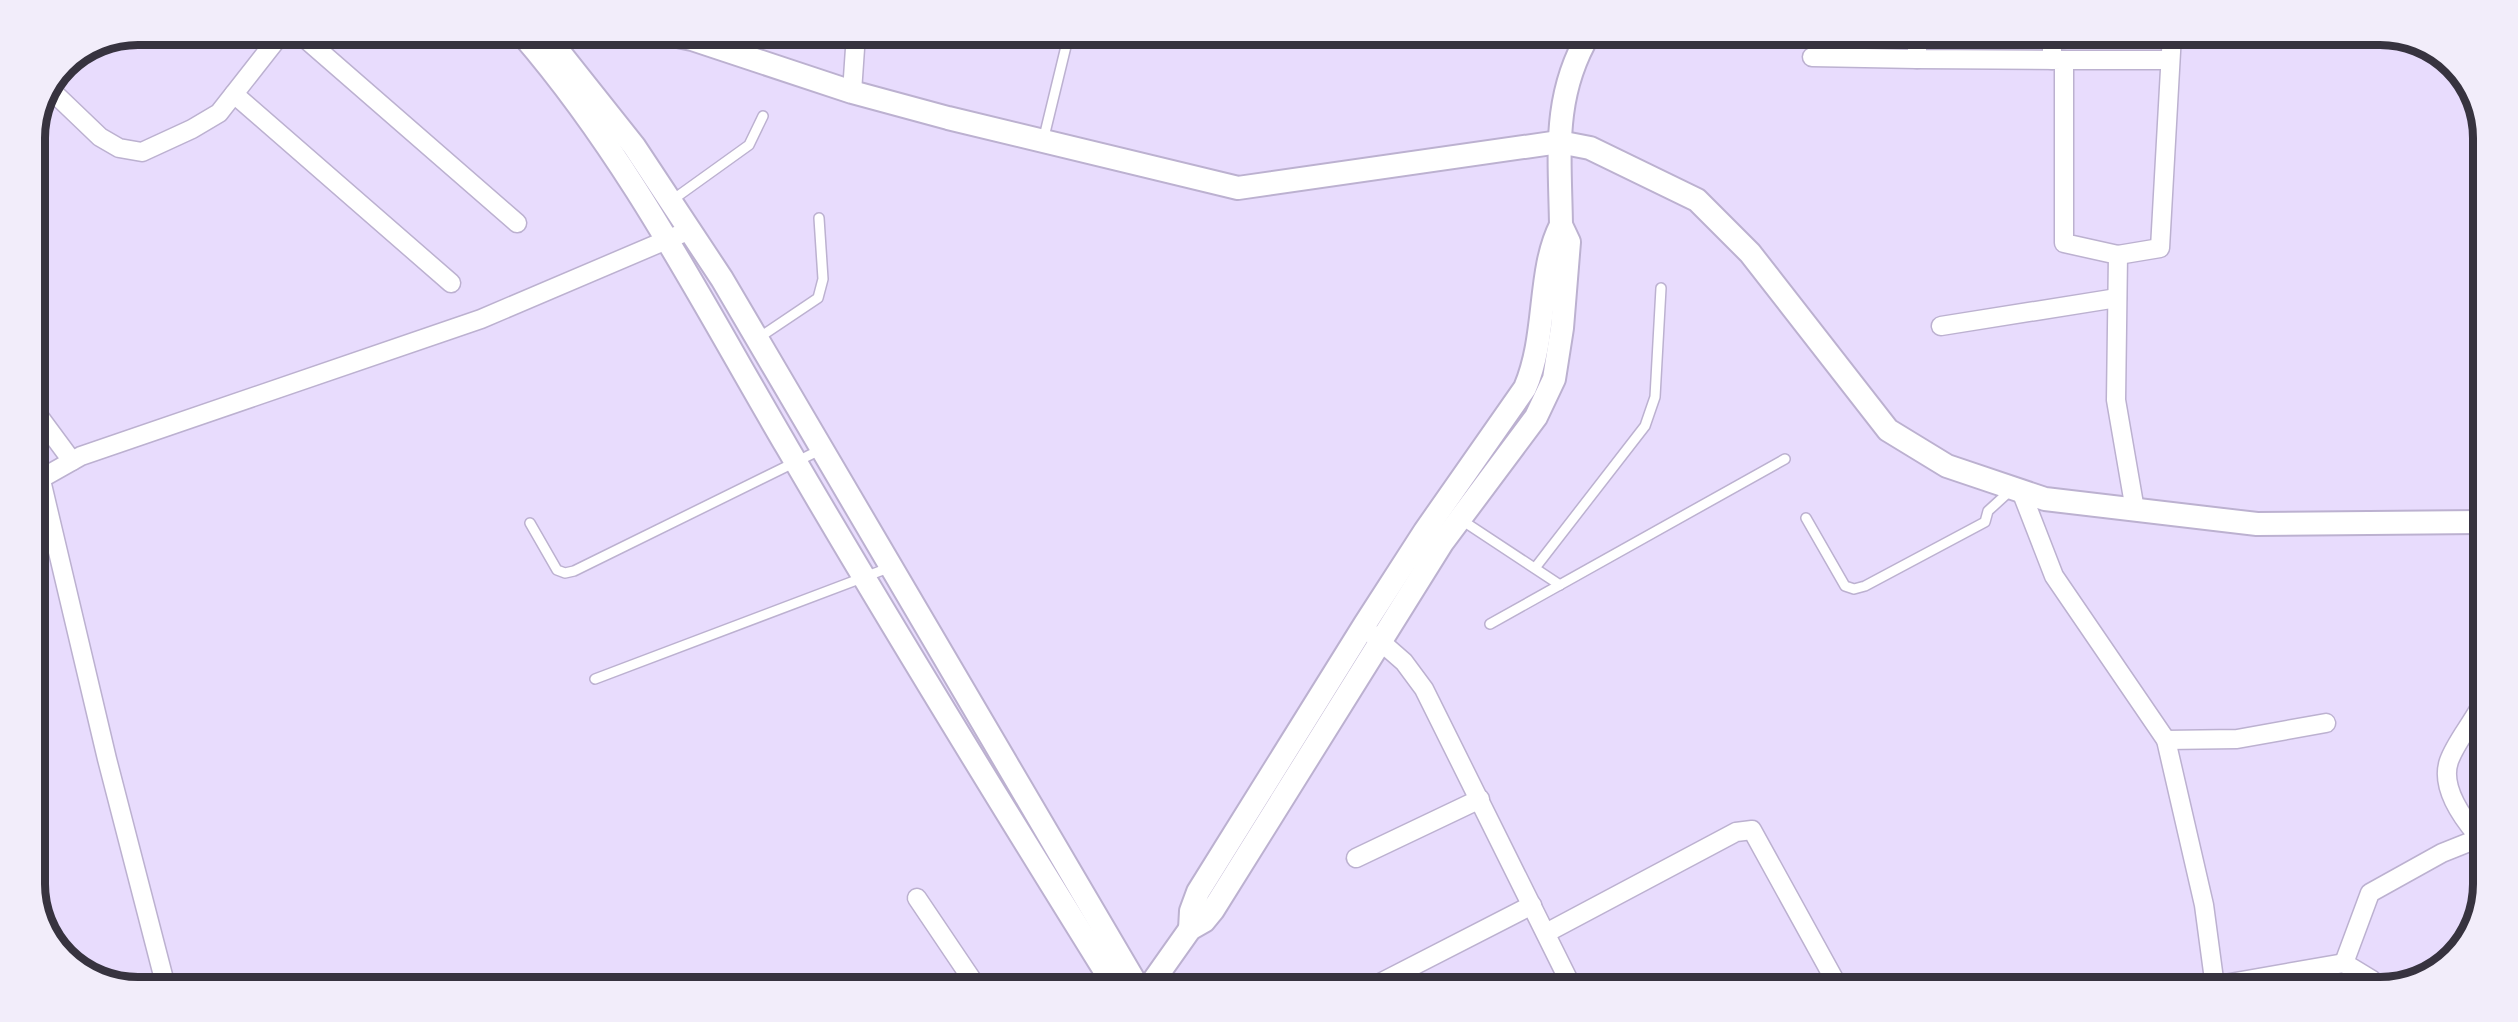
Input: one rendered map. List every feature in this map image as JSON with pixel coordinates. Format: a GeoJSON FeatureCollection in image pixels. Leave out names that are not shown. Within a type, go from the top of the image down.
{"type":"FeatureCollection","features":[{"type":"Feature","properties":{"kind":"street"},"geometry":{"type":"LineString","coordinates":[[56,95],[100,137],[119,148],[142,152],[192,129],[219,112],[272,45]]}},
{"type":"Feature","properties":{"kind":"street"},"geometry":{"type":"LineString","coordinates":[[313,45],[517,223]]}},
{"type":"Feature","properties":{"kind":"street"},"geometry":{"type":"LineString","coordinates":[[531,45],[556,74],[669,239],[795,462],[956,732],[1109,977]]}},
{"type":"Feature","properties":{"kind":"street"},"geometry":{"type":"LineString","coordinates":[[554,45],[628,137],[690,230],[757,339],[820,450],[1132,977]]}},
{"type":"Feature","properties":{"kind":"street"},"geometry":{"type":"LineString","coordinates":[[710,45],[852,92],[1238,188],[1559,142],[1590,148],[1697,200],[1750,254],[1888,430],[1947,466],[2045,499],[2257,524],[2473,522]]}},
{"type":"Feature","properties":{"kind":"street"},"geometry":{"type":"LineString","coordinates":[[852,92],[855,45]]}},
{"type":"Feature","properties":{"kind":"street"},"geometry":{"type":"LineString","coordinates":[[1156,977],[1190,929],[1191,910],[1198,892],[1372,634],[1536,417],[1554,379],[1568,273],[1569,242],[1561,225],[1559,142],[1562,102],[1574,61],[1583,45]]}},
{"type":"Feature","properties":{"kind":"street"},"geometry":{"type":"LineString","coordinates":[[1917,45],[1917,59]]}},
{"type":"Feature","properties":{"kind":"street"},"geometry":{"type":"LineString","coordinates":[[2055,45],[2058,60],[2064,243],[2118,255],[2160,248],[2171,45]]}},
{"type":"Feature","properties":{"kind":"street"},"geometry":{"type":"LineString","coordinates":[[1812,57],[2169,60]]}},
{"type":"Feature","properties":{"kind":"street"},"geometry":{"type":"LineString","coordinates":[[234,94],[452,282]]}},
{"type":"Feature","properties":{"kind":"street"},"geometry":{"type":"LineString","coordinates":[[1372,634],[1425,531],[1525,388],[1533,368],[1541,333],[1551,245],[1561,225]]}},
{"type":"Feature","properties":{"kind":"street"},"geometry":{"type":"LineString","coordinates":[[45,477],[81,456],[481,319],[690,230]]}},
{"type":"Feature","properties":{"kind":"street"},"geometry":{"type":"LineString","coordinates":[[2118,255],[2116,400],[2135,510]]}},
{"type":"Feature","properties":{"kind":"street"},"geometry":{"type":"LineString","coordinates":[[1941,326],[2117,298]]}},
{"type":"Feature","properties":{"kind":"street"},"geometry":{"type":"LineString","coordinates":[[45,425],[72,461]]}},
{"type":"Feature","properties":{"kind":"street"},"geometry":{"type":"LineString","coordinates":[[2017,490],[2054,576],[2166,740],[2204,905],[2211,977]]}},
{"type":"Feature","properties":{"kind":"street"},"geometry":{"type":"LineString","coordinates":[[45,509],[162,977]]}},
{"type":"Feature","properties":{"kind":"street"},"geometry":{"type":"LineString","coordinates":[[1372,634],[1413,673],[1424,689],[1567,977]]}},
{"type":"Feature","properties":{"kind":"street"},"geometry":{"type":"LineString","coordinates":[[2473,720],[2448,762],[2447,776],[2461,816],[2473,832]]}},
{"type":"Feature","properties":{"kind":"street"},"geometry":{"type":"LineString","coordinates":[[2166,740],[2237,739],[2326,723]]}},
{"type":"Feature","properties":{"kind":"street"},"geometry":{"type":"LineString","coordinates":[[1356,858],[1480,799]]}},
{"type":"Feature","properties":{"kind":"street"},"geometry":{"type":"LineString","coordinates":[[1546,933],[1736,832],[1752,830],[1833,977]]}},
{"type":"Feature","properties":{"kind":"street"},"geometry":{"type":"LineString","coordinates":[[2344,963],[2370,893],[2442,853],[2473,839]]}},
{"type":"Feature","properties":{"kind":"street"},"geometry":{"type":"LineString","coordinates":[[917,898],[970,977]]}},
{"type":"Feature","properties":{"kind":"street"},"geometry":{"type":"LineString","coordinates":[[1391,977],[1532,904]]}},
{"type":"Feature","properties":{"kind":"street"},"geometry":{"type":"LineString","coordinates":[[2267,977],[2344,963],[2367,977]]}},
{"type":"Feature","properties":{"kind":"lane"},"geometry":{"type":"LineString","coordinates":[[1042,141],[1066,45]]}},
{"type":"Feature","properties":{"kind":"lane"},"geometry":{"type":"LineString","coordinates":[[671,201],[749,145],[763,116]]}},
{"type":"Feature","properties":{"kind":"lane"},"geometry":{"type":"LineString","coordinates":[[757,339],[818,298],[823,279],[819,218]]}},
{"type":"Feature","properties":{"kind":"lane"},"geometry":{"type":"LineString","coordinates":[[1535,568],[1645,426],[1655,397],[1661,288]]}},
{"type":"Feature","properties":{"kind":"lane"},"geometry":{"type":"LineString","coordinates":[[530,523],[557,570],[574,571],[820,450]]}},
{"type":"Feature","properties":{"kind":"lane"},"geometry":{"type":"LineString","coordinates":[[1491,624],[1785,459]]}},
{"type":"Feature","properties":{"kind":"lane"},"geometry":{"type":"LineString","coordinates":[[1806,518],[1845,586],[1854,589],[1985,522],[1988,511],[2017,490]]}},
{"type":"Feature","properties":{"kind":"lane"},"geometry":{"type":"LineString","coordinates":[[1460,519],[1560,585]]}},
{"type":"Feature","properties":{"kind":"lane"},"geometry":{"type":"LineString","coordinates":[[595,679],[891,567]]}}]}
